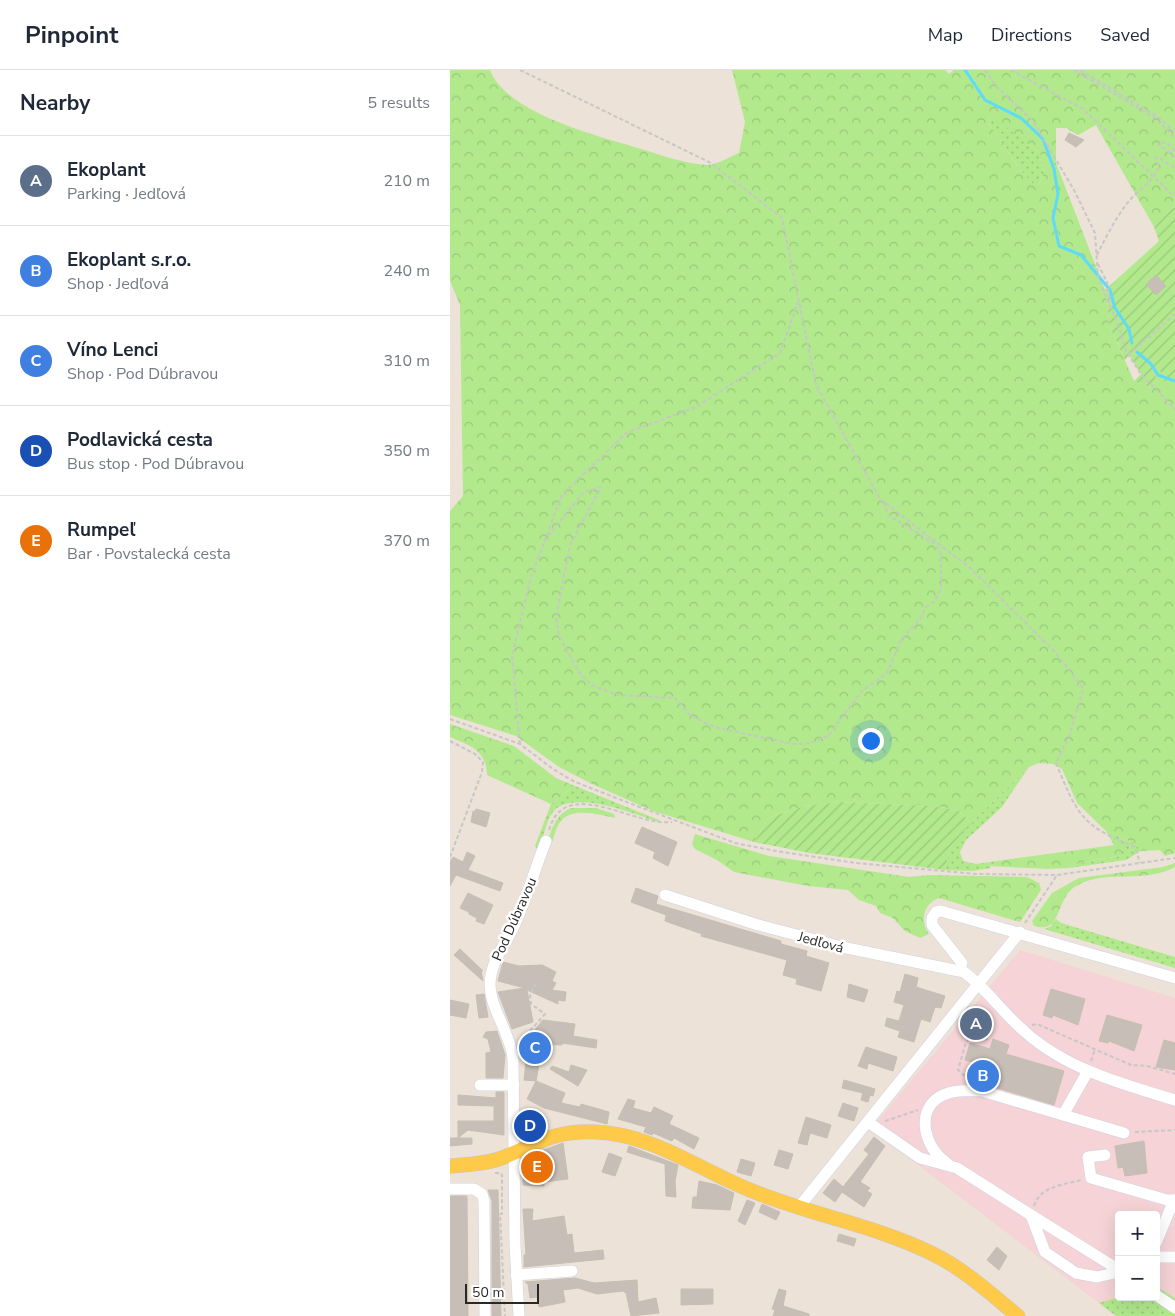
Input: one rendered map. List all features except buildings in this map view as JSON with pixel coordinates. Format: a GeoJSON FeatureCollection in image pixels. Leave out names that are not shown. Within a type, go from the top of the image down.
{"type":"FeatureCollection","features":[{"type":"Feature","properties":{"kind":"main road"},"geometry":{"type":"LineString","coordinates":[[450,1166],[483,1163],[549,1136],[580,1132],[614,1134],[649,1143],[747,1189],[894,1237],[935,1254],[954,1266],[1018,1316]]}},
{"type":"Feature","properties":{"kind":"street","name":"Pod Dúbravou"},"geometry":{"type":"LineString","coordinates":[[520,1316],[516,1274],[512,1050],[492,995],[490,984],[494,965],[517,918],[546,841]]}},
{"type":"Feature","properties":{"kind":"street","name":"Jedľová"},"geometry":{"type":"LineString","coordinates":[[665,895],[755,924],[842,947],[958,970],[978,982],[1020,1028],[1064,1060],[1125,1085],[1175,1100]]}},
{"type":"Feature","properties":{"kind":"street"},"geometry":{"type":"LineString","coordinates":[[962,963],[932,925],[932,918],[936,912],[941,910],[1175,978]]}},
{"type":"Feature","properties":{"kind":"street"},"geometry":{"type":"LineString","coordinates":[[799,1207],[1020,932]]}},
{"type":"Feature","properties":{"kind":"street"},"geometry":{"type":"LineString","coordinates":[[1063,1114],[1088,1070]]}},
{"type":"Feature","properties":{"kind":"street"},"geometry":{"type":"LineString","coordinates":[[480,1085],[514,1085]]}},
{"type":"Feature","properties":{"kind":"street"},"geometry":{"type":"LineString","coordinates":[[1115,1268],[938,1157],[926,1139],[925,1122],[931,1105],[942,1095],[959,1090],[982,1091],[1124,1133]]}},
{"type":"Feature","properties":{"kind":"street"},"geometry":{"type":"LineString","coordinates":[[868,1122],[920,1158],[956,1168]]}},
{"type":"Feature","properties":{"kind":"street"},"geometry":{"type":"LineString","coordinates":[[1105,1155],[1088,1157],[1091,1178],[1174,1200],[1160,1233]]}},
{"type":"Feature","properties":{"kind":"street"},"geometry":{"type":"LineString","coordinates":[[450,1189],[474,1190],[482,1194],[484,1201],[485,1316]]}},
{"type":"Feature","properties":{"kind":"street"},"geometry":{"type":"LineString","coordinates":[[1031,1215],[1045,1252],[1068,1268],[1097,1277],[1115,1272]]}},
{"type":"Feature","properties":{"kind":"street"},"geometry":{"type":"LineString","coordinates":[[1160,1257],[1175,1257]]}},
{"type":"Feature","properties":{"kind":"street"},"geometry":{"type":"LineString","coordinates":[[516,1274],[572,1271]]}},
{"type":"Feature","properties":{"kind":"street"},"geometry":{"type":"LineString","coordinates":[[1160,1298],[1175,1308]]}},
{"type":"Feature","properties":{"kind":"path"},"geometry":{"type":"LineString","coordinates":[[520,70],[711,163],[782,218],[816,385],[883,501],[888,515],[935,544],[941,554],[941,587],[935,601],[926,607],[920,619],[901,640],[887,673],[862,691],[828,736],[810,743],[793,744],[714,726],[690,715],[675,698],[618,695],[591,685],[579,672],[565,648],[559,636],[556,617],[570,545],[601,487],[584,492],[544,540]]}},
{"type":"Feature","properties":{"kind":"path"},"geometry":{"type":"LineString","coordinates":[[985,70],[996,86],[1033,121],[1074,190],[1094,233],[1098,277],[1128,355],[1141,374],[1175,410]]}},
{"type":"Feature","properties":{"kind":"path"},"geometry":{"type":"LineString","coordinates":[[1011,70],[1083,109],[1175,197]]}},
{"type":"Feature","properties":{"kind":"path"},"geometry":{"type":"LineString","coordinates":[[1074,70],[1155,118],[1175,138]]}},
{"type":"Feature","properties":{"kind":"path"},"geometry":{"type":"LineString","coordinates":[[1080,70],[1158,117],[1175,132]]}},
{"type":"Feature","properties":{"kind":"path"},"geometry":{"type":"LineString","coordinates":[[1175,151],[1167,143],[1161,142],[1158,144],[1175,157]]}},
{"type":"Feature","properties":{"kind":"path"},"geometry":{"type":"LineString","coordinates":[[1097,256],[1120,213],[1130,200],[1155,176],[1159,166],[1155,159],[1158,157],[1175,168]]}},
{"type":"Feature","properties":{"kind":"path"},"geometry":{"type":"LineString","coordinates":[[1097,262],[1107,282],[1110,306]]}},
{"type":"Feature","properties":{"kind":"path"},"geometry":{"type":"LineString","coordinates":[[520,744],[512,656],[531,577],[562,495],[626,433],[696,407],[780,353],[799,300]]}},
{"type":"Feature","properties":{"kind":"path"},"geometry":{"type":"LineString","coordinates":[[1128,355],[1175,314]]}},
{"type":"Feature","properties":{"kind":"path"},"geometry":{"type":"LineString","coordinates":[[883,501],[969,566],[1056,653],[1082,688],[1070,734],[1056,763],[1072,802],[1083,819],[1108,837],[1135,847],[1140,863]]}},
{"type":"Feature","properties":{"kind":"path"},"geometry":{"type":"LineString","coordinates":[[450,719],[520,744],[553,769],[573,781],[674,821],[735,843],[812,858],[954,874],[1057,875],[1175,858]]}},
{"type":"Feature","properties":{"kind":"path"},"geometry":{"type":"LineString","coordinates":[[450,741],[475,754],[483,762],[482,772],[450,856]]}},
{"type":"Feature","properties":{"kind":"path"},"geometry":{"type":"LineString","coordinates":[[546,841],[552,818],[560,809],[570,805],[597,805],[660,824],[674,821]]}},
{"type":"Feature","properties":{"kind":"path"},"geometry":{"type":"LineString","coordinates":[[1020,932],[1057,875]]}},
{"type":"Feature","properties":{"kind":"path"},"geometry":{"type":"LineString","coordinates":[[530,1031],[545,1014],[531,1004],[530,994],[537,982]]}},
{"type":"Feature","properties":{"kind":"path"},"geometry":{"type":"LineString","coordinates":[[977,1080],[965,1076],[958,1070],[966,1042],[970,1039],[979,1041],[988,1039],[987,1013],[981,1007]]}},
{"type":"Feature","properties":{"kind":"path"},"geometry":{"type":"LineString","coordinates":[[1020,1028],[1037,1024],[1131,1066],[1147,1066],[1175,1074]]}},
{"type":"Feature","properties":{"kind":"path"},"geometry":{"type":"LineString","coordinates":[[868,1122],[881,1122],[931,1105]]}},
{"type":"Feature","properties":{"kind":"path"},"geometry":{"type":"LineString","coordinates":[[1124,1133],[1175,1130]]}},
{"type":"Feature","properties":{"kind":"path"},"geometry":{"type":"LineString","coordinates":[[501,1173],[502,1214],[499,1214],[499,1234],[505,1316]]}},
{"type":"Feature","properties":{"kind":"path"},"geometry":{"type":"LineString","coordinates":[[1031,1215],[1037,1196],[1048,1189],[1091,1178]]}},
{"type":"Feature","properties":{"kind":"shaded area"},"geometry":{"type":"Polygon","coordinates":[[[1020,950],[1175,998],[1175,1316],[1116,1316],[871,1129],[1020,950]]]}},
{"type":"Feature","properties":{"kind":"green space"},"geometry":{"type":"Polygon","coordinates":[[[450,70],[490,70],[500,85],[515,99],[534,111],[556,121],[579,130],[665,156],[691,163],[711,165],[739,153],[745,122],[732,70],[945,70],[949,74],[954,70],[1175,70],[1175,208],[1173,207],[1154,227],[1096,125],[1078,135],[1066,128],[1056,128],[1056,163],[1105,290],[1110,327],[1134,381],[1152,388],[1158,370],[1175,382],[1175,853],[1165,856],[1160,850],[1141,851],[1136,844],[1106,831],[1077,803],[1062,769],[1053,764],[1039,763],[1029,767],[971,823],[958,810],[934,806],[840,802],[805,806],[768,818],[754,842],[653,811],[559,767],[516,736],[450,715],[450,511],[463,496],[460,305],[450,281],[450,70]],[[990,115],[988,122],[1020,170],[1037,188],[1044,173],[1040,153],[990,115]]]}},
{"type":"Feature","properties":{"kind":"green space"},"geometry":{"type":"Polygon","coordinates":[[[990,114],[1040,153],[1044,173],[1037,188],[1020,170],[988,122],[990,114]]]}},
{"type":"Feature","properties":{"kind":"green space"},"geometry":{"type":"Polygon","coordinates":[[[1173,207],[1175,208],[1175,382],[1158,370],[1152,388],[1134,381],[1141,374],[1129,355],[1125,360],[1110,327],[1105,290],[1159,241],[1154,227],[1173,207]]]}},
{"type":"Feature","properties":{"kind":"green space"},"geometry":{"type":"Polygon","coordinates":[[[450,724],[514,746],[556,778],[575,786],[551,804],[487,775],[484,760],[480,754],[471,746],[450,737],[450,724]]]}},
{"type":"Feature","properties":{"kind":"green space"},"geometry":{"type":"Polygon","coordinates":[[[1029,767],[1002,807],[966,840],[960,852],[963,861],[976,864],[1004,860],[990,866],[991,868],[972,871],[945,870],[950,848],[971,823],[1029,767]]]}},
{"type":"Feature","properties":{"kind":"green space"},"geometry":{"type":"Polygon","coordinates":[[[575,786],[659,820],[659,822],[593,803],[567,804],[554,811],[546,826],[540,847],[537,849],[535,846],[551,804],[575,786]]]}},
{"type":"Feature","properties":{"kind":"green space"},"geometry":{"type":"Polygon","coordinates":[[[840,802],[934,806],[958,810],[971,823],[950,848],[945,870],[809,853],[754,842],[768,818],[805,806],[840,802]]]}},
{"type":"Feature","properties":{"kind":"green space"},"geometry":{"type":"Polygon","coordinates":[[[571,808],[596,808],[614,814],[615,818],[588,813],[567,816],[558,825],[551,845],[547,846],[552,829],[561,814],[571,808]]]}},
{"type":"Feature","properties":{"kind":"green space"},"geometry":{"type":"Polygon","coordinates":[[[1106,831],[1136,844],[1141,851],[1126,860],[1069,868],[1079,863],[1119,856],[1121,849],[1114,845],[1106,831]]]}},
{"type":"Feature","properties":{"kind":"green space"},"geometry":{"type":"Polygon","coordinates":[[[695,834],[769,856],[909,877],[930,875],[1027,877],[1039,883],[1041,890],[1020,922],[939,898],[934,900],[927,908],[924,924],[929,934],[920,938],[905,931],[893,918],[880,913],[876,906],[859,900],[848,890],[808,886],[734,872],[717,860],[695,849],[692,844],[695,834]]]}},
{"type":"Feature","properties":{"kind":"green space"},"geometry":{"type":"Polygon","coordinates":[[[1114,845],[1121,849],[1122,852],[1119,856],[1079,863],[1069,868],[1047,869],[990,866],[1004,860],[1114,845]]]}},
{"type":"Feature","properties":{"kind":"green space"},"geometry":{"type":"Polygon","coordinates":[[[1175,863],[1175,867],[1151,875],[1101,878],[1078,885],[1070,890],[1065,897],[1055,920],[1050,925],[1044,927],[1034,926],[1032,921],[1052,893],[1079,878],[1163,867],[1175,863]]]}},
{"type":"Feature","properties":{"kind":"green space"},"geometry":{"type":"Polygon","coordinates":[[[1056,919],[1061,923],[1175,957],[1175,968],[1044,929],[1050,927],[1056,919]]]}},
{"type":"Feature","properties":{"kind":"green space"},"geometry":{"type":"Polygon","coordinates":[[[1160,1289],[1175,1298],[1175,1316],[1116,1316],[1099,1303],[1115,1298],[1115,1301],[1160,1301],[1160,1289]]]}},
{"type":"Feature","properties":{"kind":"waterway"},"geometry":{"type":"LineString","coordinates":[[965,70],[985,100],[1021,118],[1043,139],[1054,169],[1058,194],[1053,218],[1059,246],[1081,255],[1110,290],[1115,308],[1129,329],[1132,343]]}},
{"type":"Feature","properties":{"kind":"waterway"},"geometry":{"type":"LineString","coordinates":[[1137,352],[1151,364],[1158,375],[1175,381]]}},
{"type":"Feature","properties":{"kind":"place","name":"Ekoplant"},"geometry":{"type":"Point","coordinates":[976,1024]}},
{"type":"Feature","properties":{"kind":"place","name":"Víno Lenci"},"geometry":{"type":"Point","coordinates":[535,1048]}},
{"type":"Feature","properties":{"kind":"place","name":"Ekoplant s.r.o."},"geometry":{"type":"Point","coordinates":[983,1076]}},
{"type":"Feature","properties":{"kind":"place","name":"Podlavická cesta"},"geometry":{"type":"Point","coordinates":[530,1126]}},
{"type":"Feature","properties":{"kind":"place","name":"Rumpeľ"},"geometry":{"type":"Point","coordinates":[537,1167]}}]}
